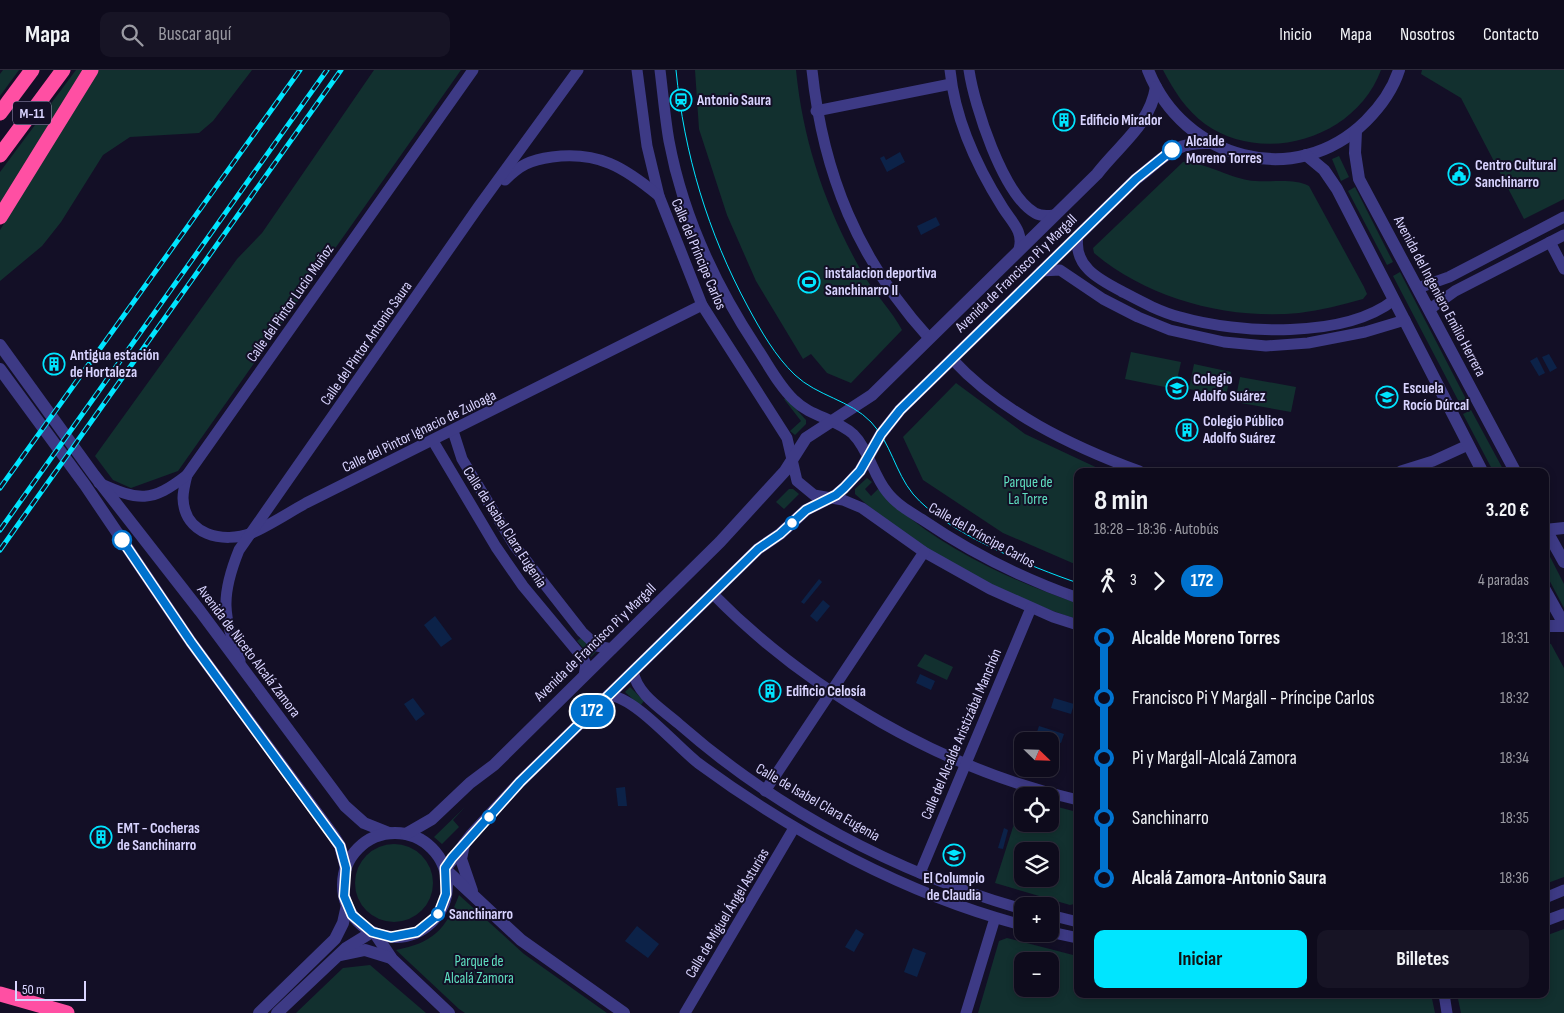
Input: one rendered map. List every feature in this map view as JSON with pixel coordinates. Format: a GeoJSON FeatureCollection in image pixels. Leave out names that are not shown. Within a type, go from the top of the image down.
{"type":"FeatureCollection","features":[{"type":"Feature","properties":{"kind":"highway","name":"M-11"},"geometry":{"type":"LineString","coordinates":[[0,113],[32,70]]}},
{"type":"Feature","properties":{"kind":"highway","name":"M-11"},"geometry":{"type":"LineString","coordinates":[[0,155],[64,70]]}},
{"type":"Feature","properties":{"kind":"highway"},"geometry":{"type":"LineString","coordinates":[[0,217],[91,70]]}},
{"type":"Feature","properties":{"kind":"highway"},"geometry":{"type":"LineString","coordinates":[[0,994],[67,1013]]}},
{"type":"Feature","properties":{"kind":"street","name":"Calle del Pintor Lucio Muñoz"},"geometry":{"type":"LineString","coordinates":[[93,481],[137,497],[153,496],[168,490],[187,476],[473,70]]}},
{"type":"Feature","properties":{"kind":"street","name":"Calle del Pintor Antonio Saura"},"geometry":{"type":"LineString","coordinates":[[244,672],[230,634],[225,600],[231,570],[239,550],[479,206],[578,70]]}},
{"type":"Feature","properties":{"kind":"street","name":"Calle del Príncipe Carlos"},"geometry":{"type":"LineString","coordinates":[[637,70],[647,146],[659,196],[702,305],[782,430],[792,458]]}},
{"type":"Feature","properties":{"kind":"street","name":"Calle del Príncipe Carlos"},"geometry":{"type":"LineString","coordinates":[[660,70],[669,142],[694,228],[714,277],[735,315],[786,392],[803,407],[833,420]]}},
{"type":"Feature","properties":{"kind":"street"},"geometry":{"type":"LineString","coordinates":[[812,70],[816,111],[826,155],[848,216],[873,263],[907,313],[929,338]]}},
{"type":"Feature","properties":{"kind":"street"},"geometry":{"type":"LineString","coordinates":[[950,70],[951,84],[964,130],[980,168],[1019,233],[1019,249]]}},
{"type":"Feature","properties":{"kind":"street"},"geometry":{"type":"LineString","coordinates":[[969,70],[983,126],[1011,185],[1034,212],[1054,216]]}},
{"type":"Feature","properties":{"kind":"street"},"geometry":{"type":"LineString","coordinates":[[1148,70],[1156,87],[1178,120],[1209,142],[1228,151],[1259,158],[1291,158],[1306,155],[1325,148],[1356,131],[1384,100],[1399,70]]}},
{"type":"Feature","properties":{"kind":"street"},"geometry":{"type":"LineString","coordinates":[[816,111],[951,84]]}},
{"type":"Feature","properties":{"kind":"street","name":"Avenida de Francisco Pi y Margall"},"geometry":{"type":"LineString","coordinates":[[406,834],[432,819],[470,783],[490,768],[725,536],[776,481],[806,438],[865,400],[1097,174],[1109,157],[1142,123],[1151,108],[1156,87]]}},
{"type":"Feature","properties":{"kind":"street","name":"Avenida del Ingeniero Emilio Herrera"},"geometry":{"type":"LineString","coordinates":[[1356,131],[1355,153],[1359,179],[1430,308],[1513,468]]}},
{"type":"Feature","properties":{"kind":"street","name":"Avenida de Francisco Pi y Margall"},"geometry":{"type":"LineString","coordinates":[[446,869],[464,843],[520,782],[761,546],[780,534],[806,510],[828,498],[852,479],[895,415],[1136,179],[1172,150],[1182,145],[1209,142]]}},
{"type":"Feature","properties":{"kind":"street","name":"Calle del Pintor Antonio Saura"},"geometry":{"type":"LineString","coordinates":[[479,206],[520,165],[569,155],[596,157],[624,169],[659,196]]}},
{"type":"Feature","properties":{"kind":"street"},"geometry":{"type":"LineString","coordinates":[[1306,155],[1324,170],[1337,189],[1480,468]]}},
{"type":"Feature","properties":{"kind":"street"},"geometry":{"type":"LineString","coordinates":[[1418,288],[1449,277],[1564,218]]}},
{"type":"Feature","properties":{"kind":"street"},"geometry":{"type":"LineString","coordinates":[[1430,308],[1455,292],[1564,235]]}},
{"type":"Feature","properties":{"kind":"street"},"geometry":{"type":"LineString","coordinates":[[1078,236],[1078,252],[1082,264],[1108,284],[1143,302],[1179,317],[1226,328],[1279,330],[1314,328],[1382,310],[1394,300]]}},
{"type":"Feature","properties":{"kind":"street"},"geometry":{"type":"LineString","coordinates":[[1550,242],[1564,269]]}},
{"type":"Feature","properties":{"kind":"street"},"geometry":{"type":"LineString","coordinates":[[1042,272],[1060,270],[1103,299],[1138,317],[1170,330],[1224,342],[1266,346],[1308,343],[1365,332],[1405,320]]}},
{"type":"Feature","properties":{"kind":"street","name":"Calle del Pintor Ignacio de Zuloaga"},"geometry":{"type":"LineString","coordinates":[[187,476],[183,499],[187,515],[195,528],[207,535],[225,539],[251,533],[306,503],[702,305]]}},
{"type":"Feature","properties":{"kind":"street"},"geometry":{"type":"LineString","coordinates":[[3,351],[93,481],[191,642],[333,835],[340,846],[346,868]]}},
{"type":"Feature","properties":{"kind":"street"},"geometry":{"type":"LineString","coordinates":[[952,359],[977,383],[1024,417],[1082,448],[1132,468]]}},
{"type":"Feature","properties":{"kind":"street"},"geometry":{"type":"LineString","coordinates":[[0,369],[93,481]]}},
{"type":"Feature","properties":{"kind":"street"},"geometry":{"type":"LineString","coordinates":[[833,420],[857,439],[868,457]]}},
{"type":"Feature","properties":{"kind":"street","name":"Calle de Isabel Clara Eugenia"},"geometry":{"type":"LineString","coordinates":[[453,431],[462,459],[514,545],[582,632],[597,646],[612,649]]}},
{"type":"Feature","properties":{"kind":"street","name":"Calle de Isabel Clara Eugenia"},"geometry":{"type":"LineString","coordinates":[[432,441],[523,586],[582,657],[586,664],[584,676]]}},
{"type":"Feature","properties":{"kind":"street"},"geometry":{"type":"LineString","coordinates":[[1411,468],[1433,461],[1468,445]]}},
{"type":"Feature","properties":{"kind":"street","name":"Calle del Príncipe Carlos"},"geometry":{"type":"LineString","coordinates":[[868,457],[887,493],[940,532],[1024,577],[1074,596]]}},
{"type":"Feature","properties":{"kind":"street"},"geometry":{"type":"LineString","coordinates":[[792,458],[794,476],[801,485],[814,494],[843,500],[862,508],[924,552],[990,589],[1031,608],[1074,624]]}},
{"type":"Feature","properties":{"kind":"street","name":"Avenida de Niceto Alcalá Zamora"},"geometry":{"type":"LineString","coordinates":[[93,481],[200,611],[345,806],[364,823],[389,833]]}},
{"type":"Feature","properties":{"kind":"street"},"geometry":{"type":"LineString","coordinates":[[277,496],[288,505],[306,503]]}},
{"type":"Feature","properties":{"kind":"street"},"geometry":{"type":"LineString","coordinates":[[1549,529],[1564,528]]}},
{"type":"Feature","properties":{"kind":"street"},"geometry":{"type":"LineString","coordinates":[[1549,536],[1564,562]]}},
{"type":"Feature","properties":{"kind":"street"},"geometry":{"type":"LineString","coordinates":[[765,791],[924,552]]}},
{"type":"Feature","properties":{"kind":"street"},"geometry":{"type":"LineString","coordinates":[[713,594],[735,617],[831,692],[907,738],[1011,780],[1074,799]]}},
{"type":"Feature","properties":{"kind":"street"},"geometry":{"type":"LineString","coordinates":[[1549,597],[1564,625],[1549,626]]}},
{"type":"Feature","properties":{"kind":"street","name":"Calle del Alcalde Aristizábal Manchón"},"geometry":{"type":"LineString","coordinates":[[920,873],[1031,608]]}},
{"type":"Feature","properties":{"kind":"street","name":"Calle de Isabel Clara Eugenia"},"geometry":{"type":"LineString","coordinates":[[633,671],[637,684],[651,700],[702,745],[765,791],[853,842],[920,873],[1014,907]]}},
{"type":"Feature","properties":{"kind":"street","name":"Calle de Isabel Clara Eugenia"},"geometry":{"type":"LineString","coordinates":[[608,695],[626,700],[697,762],[794,828],[892,878],[995,918],[1014,923]]}},
{"type":"Feature","properties":{"kind":"street","name":"Calle de Miguel Ángel Asturias"},"geometry":{"type":"LineString","coordinates":[[685,1013],[794,828]]}},
{"type":"Feature","properties":{"kind":"street"},"geometry":{"type":"LineString","coordinates":[[449,1013],[392,959],[374,933],[359,923],[347,905],[343,887],[346,868],[351,858],[363,845],[378,836],[389,833],[406,834],[428,845],[446,869],[521,940],[624,1013]]}},
{"type":"Feature","properties":{"kind":"street"},"geometry":{"type":"LineString","coordinates":[[464,843],[461,858],[474,896]]}},
{"type":"Feature","properties":{"kind":"street"},"geometry":{"type":"LineString","coordinates":[[277,1013],[338,955],[356,941],[374,933],[404,936],[417,932],[428,925],[443,905],[447,885],[446,869]]}},
{"type":"Feature","properties":{"kind":"street"},"geometry":{"type":"LineString","coordinates":[[1549,896],[1564,890]]}},
{"type":"Feature","properties":{"kind":"street"},"geometry":{"type":"LineString","coordinates":[[259,1013],[336,940],[343,923],[347,905]]}},
{"type":"Feature","properties":{"kind":"street","name":"Calle de Isabel Clara Eugenia"},"geometry":{"type":"LineString","coordinates":[[995,918],[1014,912]]}},
{"type":"Feature","properties":{"kind":"street"},"geometry":{"type":"LineString","coordinates":[[1549,920],[1564,914]]}},
{"type":"Feature","properties":{"kind":"street"},"geometry":{"type":"LineString","coordinates":[[966,1013],[995,918]]}},
{"type":"Feature","properties":{"kind":"street"},"geometry":{"type":"LineString","coordinates":[[1059,918],[1074,921]]}},
{"type":"Feature","properties":{"kind":"street"},"geometry":{"type":"LineString","coordinates":[[1059,934],[1074,937]]}},
{"type":"Feature","properties":{"kind":"street"},"geometry":{"type":"LineString","coordinates":[[338,955],[365,950],[374,951],[392,959]]}},
{"type":"Feature","properties":{"kind":"street"},"geometry":{"type":"LineString","coordinates":[[1445,998],[1447,1013]]}},
{"type":"Feature","properties":{"kind":"green space"},"geometry":{"type":"Polygon","coordinates":[[[3,70],[19,70],[0,96],[0,74],[3,70]]]}},
{"type":"Feature","properties":{"kind":"green space"},"geometry":{"type":"Polygon","coordinates":[[[76,70],[86,70],[0,206],[0,172],[76,70]]]}},
{"type":"Feature","properties":{"kind":"green space"},"geometry":{"type":"Polygon","coordinates":[[[98,70],[252,70],[213,121],[199,133],[130,137],[103,155],[61,222],[42,246],[0,281],[0,230],[98,70]]]}},
{"type":"Feature","properties":{"kind":"green space"},"geometry":{"type":"Polygon","coordinates":[[[374,70],[461,70],[178,471],[131,488],[113,480],[95,456],[237,259],[262,233],[374,70]]]}},
{"type":"Feature","properties":{"kind":"green space"},"geometry":{"type":"Polygon","coordinates":[[[695,70],[796,70],[804,124],[811,150],[838,226],[863,274],[902,330],[851,383],[827,373],[811,354],[803,359],[756,281],[727,215],[699,129],[695,70]]]}},
{"type":"Feature","properties":{"kind":"green space"},"geometry":{"type":"Polygon","coordinates":[[[1163,70],[1381,70],[1369,94],[1351,113],[1330,128],[1306,138],[1280,143],[1254,143],[1228,137],[1205,124],[1181,100],[1163,70]]]}},
{"type":"Feature","properties":{"kind":"green space"},"geometry":{"type":"Polygon","coordinates":[[[1422,70],[1564,70],[1564,199],[1524,219],[1461,98],[1421,74],[1422,70]]]}},
{"type":"Feature","properties":{"kind":"green space"},"geometry":{"type":"Polygon","coordinates":[[[1339,156],[1349,177],[1341,181],[1332,159],[1339,156]]]}},
{"type":"Feature","properties":{"kind":"green space"},"geometry":{"type":"Polygon","coordinates":[[[1183,162],[1189,162],[1247,180],[1287,181],[1309,186],[1367,294],[1363,299],[1299,313],[1245,313],[1218,309],[1190,303],[1139,283],[1115,269],[1094,253],[1093,248],[1183,162]]]}},
{"type":"Feature","properties":{"kind":"green space"},"geometry":{"type":"Polygon","coordinates":[[[1355,187],[1393,262],[1387,265],[1348,191],[1355,187]]]}},
{"type":"Feature","properties":{"kind":"green space"},"geometry":{"type":"Polygon","coordinates":[[[1400,272],[1466,399],[1459,402],[1393,276],[1400,272]]]}},
{"type":"Feature","properties":{"kind":"green space"},"geometry":{"type":"Polygon","coordinates":[[[1131,352],[1181,362],[1175,389],[1125,379],[1131,352]]]}},
{"type":"Feature","properties":{"kind":"green space"},"geometry":{"type":"Polygon","coordinates":[[[1194,364],[1231,372],[1226,396],[1189,389],[1194,364]]]}},
{"type":"Feature","properties":{"kind":"green space"},"geometry":{"type":"Polygon","coordinates":[[[1240,377],[1296,387],[1291,412],[1235,402],[1240,377]]]}},
{"type":"Feature","properties":{"kind":"green space","name":"Parque de La Torre"},"geometry":{"type":"Polygon","coordinates":[[[956,383],[1025,434],[1098,468],[1074,468],[1074,564],[1003,533],[923,480],[903,437],[956,383]]]}},
{"type":"Feature","properties":{"kind":"green space"},"geometry":{"type":"Polygon","coordinates":[[[786,398],[806,420],[806,424],[795,435],[790,431],[801,421],[784,399],[786,398]]]}},
{"type":"Feature","properties":{"kind":"green space"},"geometry":{"type":"Polygon","coordinates":[[[1471,410],[1502,468],[1491,468],[1463,414],[1471,410]]]}},
{"type":"Feature","properties":{"kind":"green space"},"geometry":{"type":"Polygon","coordinates":[[[867,478],[872,482],[865,489],[871,496],[878,489],[921,527],[945,543],[997,571],[1074,602],[1074,618],[989,584],[931,551],[878,514],[855,494],[855,489],[867,478]]]}},
{"type":"Feature","properties":{"kind":"green space"},"geometry":{"type":"Polygon","coordinates":[[[789,489],[793,489],[799,494],[784,509],[776,502],[789,489]]]}},
{"type":"Feature","properties":{"kind":"green space"},"geometry":{"type":"Polygon","coordinates":[[[1549,555],[1564,584],[1564,608],[1549,580],[1549,555]]]}},
{"type":"Feature","properties":{"kind":"green space"},"geometry":{"type":"Polygon","coordinates":[[[582,637],[596,652],[591,657],[577,641],[582,637]]]}},
{"type":"Feature","properties":{"kind":"green space"},"geometry":{"type":"Polygon","coordinates":[[[1549,643],[1564,668],[1564,877],[1549,883],[1549,643]]]}},
{"type":"Feature","properties":{"kind":"green space"},"geometry":{"type":"Polygon","coordinates":[[[925,654],[953,667],[947,680],[917,666],[925,654]]]}},
{"type":"Feature","properties":{"kind":"green space"},"geometry":{"type":"Polygon","coordinates":[[[630,687],[644,701],[640,706],[625,692],[630,687]]]}},
{"type":"Feature","properties":{"kind":"green space"},"geometry":{"type":"Polygon","coordinates":[[[465,807],[453,820],[459,827],[442,844],[434,837],[465,807]]]}},
{"type":"Feature","properties":{"kind":"green space"},"geometry":{"type":"Polygon","coordinates":[[[1059,807],[1074,811],[1074,904],[1070,905],[1059,902],[1059,897],[1043,897],[995,883],[1014,824],[1014,832],[1059,832],[1059,807]]]}},
{"type":"Feature","properties":{"kind":"green space"},"geometry":{"type":"Polygon","coordinates":[[[394,844],[409,847],[421,856],[430,868],[433,883],[430,898],[421,910],[409,919],[394,922],[379,919],[367,910],[358,898],[355,883],[358,868],[367,856],[379,847],[394,844]]]}},
{"type":"Feature","properties":{"kind":"green space","name":"Parque de Alcalá Zamora"},"geometry":{"type":"Polygon","coordinates":[[[459,895],[524,954],[607,1013],[465,1013],[459,1009],[396,950],[419,943],[436,933],[449,917],[459,895]]]}},
{"type":"Feature","properties":{"kind":"green space"},"geometry":{"type":"Polygon","coordinates":[[[1564,929],[1564,1013],[1461,1013],[1458,998],[1549,998],[1549,935],[1564,929]]]}},
{"type":"Feature","properties":{"kind":"green space"},"geometry":{"type":"Polygon","coordinates":[[[1007,938],[1014,940],[1014,942],[1023,942],[1074,955],[1074,998],[1432,998],[1435,1013],[978,1013],[999,941],[1007,938]]]}},
{"type":"Feature","properties":{"kind":"green space"},"geometry":{"type":"Polygon","coordinates":[[[370,965],[426,1013],[296,1013],[343,968],[370,965]]]}},
{"type":"Feature","properties":{"kind":"water"},"geometry":{"type":"Polygon","coordinates":[[[900,152],[905,162],[887,172],[880,158],[884,156],[886,160],[900,152]]]}},
{"type":"Feature","properties":{"kind":"water"},"geometry":{"type":"Polygon","coordinates":[[[936,217],[940,225],[921,235],[917,226],[936,217]]]}},
{"type":"Feature","properties":{"kind":"water"},"geometry":{"type":"Polygon","coordinates":[[[1549,354],[1557,368],[1550,372],[1542,357],[1549,354]]]}},
{"type":"Feature","properties":{"kind":"water"},"geometry":{"type":"Polygon","coordinates":[[[1537,357],[1545,373],[1539,376],[1530,361],[1537,357]]]}},
{"type":"Feature","properties":{"kind":"water"},"geometry":{"type":"Polygon","coordinates":[[[819,579],[822,582],[804,604],[801,602],[819,579]]]}},
{"type":"Feature","properties":{"kind":"water"},"geometry":{"type":"Polygon","coordinates":[[[823,600],[830,606],[817,622],[810,616],[823,600]]]}},
{"type":"Feature","properties":{"kind":"water"},"geometry":{"type":"Polygon","coordinates":[[[435,616],[452,639],[441,647],[424,625],[435,616]]]}},
{"type":"Feature","properties":{"kind":"water"},"geometry":{"type":"Polygon","coordinates":[[[920,674],[935,681],[931,690],[916,683],[920,674]]]}},
{"type":"Feature","properties":{"kind":"water"},"geometry":{"type":"Polygon","coordinates":[[[413,698],[425,714],[416,721],[404,704],[413,698]]]}},
{"type":"Feature","properties":{"kind":"water"},"geometry":{"type":"Polygon","coordinates":[[[1054,698],[1074,704],[1071,714],[1051,708],[1054,698]]]}},
{"type":"Feature","properties":{"kind":"water"},"geometry":{"type":"Polygon","coordinates":[[[1039,726],[1058,732],[1037,732],[1039,726]]]}},
{"type":"Feature","properties":{"kind":"water"},"geometry":{"type":"Polygon","coordinates":[[[1059,732],[1064,734],[1061,743],[1059,742],[1059,732]]]}},
{"type":"Feature","properties":{"kind":"water"},"geometry":{"type":"Polygon","coordinates":[[[625,787],[627,806],[618,806],[616,788],[625,787]]]}},
{"type":"Feature","properties":{"kind":"water"},"geometry":{"type":"Polygon","coordinates":[[[1004,828],[1008,830],[1003,849],[998,848],[1004,828]]]}},
{"type":"Feature","properties":{"kind":"water"},"geometry":{"type":"Polygon","coordinates":[[[637,926],[659,944],[648,958],[625,941],[637,926]]]}},
{"type":"Feature","properties":{"kind":"water"},"geometry":{"type":"Polygon","coordinates":[[[856,929],[864,934],[854,952],[845,947],[856,929]]]}},
{"type":"Feature","properties":{"kind":"water"},"geometry":{"type":"Polygon","coordinates":[[[913,948],[926,953],[917,977],[904,972],[913,948]]]}},
{"type":"Feature","properties":{"kind":"tram line"},"geometry":{"type":"LineString","coordinates":[[676,70],[685,132],[700,192],[710,222],[721,251],[748,307],[763,334],[781,360],[804,382],[853,408],[871,422],[878,430],[907,485],[927,508],[946,522],[990,547],[1037,568],[1074,582]]}},
{"type":"Feature","properties":{"kind":"railway"},"geometry":{"type":"LineString","coordinates":[[0,488],[300,70]]}},
{"type":"Feature","properties":{"kind":"railway"},"geometry":{"type":"LineString","coordinates":[[0,530],[327,70]]}},
{"type":"Feature","properties":{"kind":"railway"},"geometry":{"type":"LineString","coordinates":[[0,550],[341,70]]}},
{"type":"Feature","properties":{"kind":"bus line","name":"172"},"geometry":{"type":"LineString","coordinates":[[122,540],[191,642],[340,846],[346,868],[343,887],[344,896],[352,915],[359,923],[376,934],[391,937],[417,932],[438,915],[443,905],[447,885],[445,868],[472,834],[495,812],[520,782],[758,549],[780,534],[813,505],[836,495],[844,488],[860,471],[881,434],[900,410],[1136,179],[1172,150]]}},
{"type":"Feature","properties":{"kind":"place","name":"Antonio Saura"},"geometry":{"type":"Point","coordinates":[681,100]}},
{"type":"Feature","properties":{"kind":"place","name":"Edificio Mirador"},"geometry":{"type":"Point","coordinates":[1064,120]}},
{"type":"Feature","properties":{"kind":"place","name":"Alcalde Moreno Torres"},"geometry":{"type":"Point","coordinates":[1172,150]}},
{"type":"Feature","properties":{"kind":"place","name":"Centro Cultural Sanchinarro"},"geometry":{"type":"Point","coordinates":[1459,174]}},
{"type":"Feature","properties":{"kind":"place","name":"instalacion deportiva Sanchinarro II"},"geometry":{"type":"Point","coordinates":[809,282]}},
{"type":"Feature","properties":{"kind":"place","name":"Antigua estación de Hortaleza"},"geometry":{"type":"Point","coordinates":[54,364]}},
{"type":"Feature","properties":{"kind":"place","name":"Colegio Adolfo Suárez"},"geometry":{"type":"Point","coordinates":[1177,388]}},
{"type":"Feature","properties":{"kind":"place","name":"Escuela Rocío Dúrcal"},"geometry":{"type":"Point","coordinates":[1387,397]}},
{"type":"Feature","properties":{"kind":"place","name":"Colegio Público Adolfo Suárez"},"geometry":{"type":"Point","coordinates":[1187,430]}},
{"type":"Feature","properties":{"kind":"place","name":"Edificio Celosía"},"geometry":{"type":"Point","coordinates":[770,691]}},
{"type":"Feature","properties":{"kind":"place","name":"EMT - Cocheras de Sanchinarro"},"geometry":{"type":"Point","coordinates":[101,837]}},
{"type":"Feature","properties":{"kind":"place","name":"El Columpio de Claudia"},"geometry":{"type":"Point","coordinates":[954,855]}},
{"type":"Feature","properties":{"kind":"place","name":"Sanchinarro"},"geometry":{"type":"Point","coordinates":[438,914]}}]}
